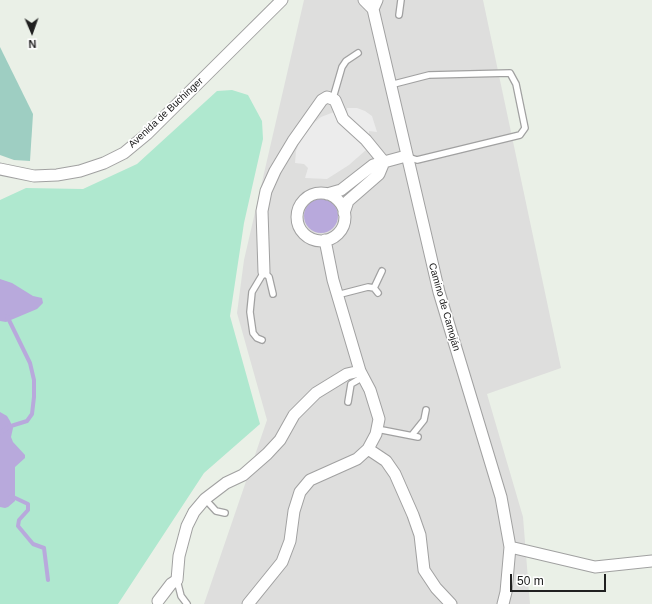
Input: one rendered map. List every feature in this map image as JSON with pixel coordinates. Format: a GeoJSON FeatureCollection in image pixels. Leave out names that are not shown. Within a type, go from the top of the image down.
{"type":"FeatureCollection","features":[{"type":"Feature","properties":{"kind":"street","name":"Avenida de Buchinger"},"geometry":{"type":"LineString","coordinates":[[0,169],[34,176],[57,175],[80,171],[104,163],[124,153],[153,128],[282,0]]}},
{"type":"Feature","properties":{"kind":"street","name":"Camino de Camoján"},"geometry":{"type":"LineString","coordinates":[[364,0],[375,5],[390,85],[439,292],[501,497],[510,548],[506,592],[503,604]]}},
{"type":"Feature","properties":{"kind":"street"},"geometry":{"type":"LineString","coordinates":[[264,272],[262,211],[266,190],[275,171],[322,100],[333,98],[337,102],[343,119],[366,140],[384,162]]}},
{"type":"Feature","properties":{"kind":"street"},"geometry":{"type":"LineString","coordinates":[[327,194],[341,190],[373,164],[406,156]]}},
{"type":"Feature","properties":{"kind":"street"},"geometry":{"type":"LineString","coordinates":[[344,213],[338,200],[327,194],[320,193],[307,197],[299,207],[297,214],[299,227],[303,233],[315,240],[325,240],[339,232],[348,201],[379,174],[384,162]]}},
{"type":"Feature","properties":{"kind":"street"},"geometry":{"type":"LineString","coordinates":[[248,604],[282,562],[290,541],[294,511],[300,492],[310,480],[357,459],[368,449],[377,429],[378,419],[370,390],[361,374],[337,295],[325,240]]}},
{"type":"Feature","properties":{"kind":"street"},"geometry":{"type":"LineString","coordinates":[[158,600],[171,584],[180,576],[179,556],[187,526],[194,512],[205,499],[226,483],[243,475],[268,454],[280,440],[294,415],[316,393],[347,374],[361,374]]}},
{"type":"Feature","properties":{"kind":"street"},"geometry":{"type":"LineString","coordinates":[[368,449],[386,461],[395,474],[420,535],[424,570],[436,588],[451,604]]}},
{"type":"Feature","properties":{"kind":"street"},"geometry":{"type":"LineString","coordinates":[[510,548],[594,567],[652,561]]}},
{"type":"Feature","properties":{"kind":"lane"},"geometry":{"type":"LineString","coordinates":[[399,15],[401,0]]}},
{"type":"Feature","properties":{"kind":"lane"},"geometry":{"type":"LineString","coordinates":[[333,98],[342,67],[351,56],[358,53]]}},
{"type":"Feature","properties":{"kind":"lane"},"geometry":{"type":"LineString","coordinates":[[390,85],[429,75],[510,73],[516,84],[525,128],[520,135],[417,160],[406,156]]}},
{"type":"Feature","properties":{"kind":"lane"},"geometry":{"type":"LineString","coordinates":[[337,295],[365,287],[376,291],[382,271]]}},
{"type":"Feature","properties":{"kind":"lane"},"geometry":{"type":"LineString","coordinates":[[262,340],[257,338],[253,333],[250,317],[250,302],[252,292],[264,272],[269,277],[273,294]]}},
{"type":"Feature","properties":{"kind":"lane"},"geometry":{"type":"LineString","coordinates":[[348,402],[351,384],[361,374]]}},
{"type":"Feature","properties":{"kind":"lane"},"geometry":{"type":"LineString","coordinates":[[377,429],[415,436],[424,420],[426,410]]}},
{"type":"Feature","properties":{"kind":"lane"},"geometry":{"type":"LineString","coordinates":[[205,499],[216,511],[226,513]]}},
{"type":"Feature","properties":{"kind":"lane"},"geometry":{"type":"LineString","coordinates":[[180,576],[181,596],[187,604]]}},
{"type":"Feature","properties":{"kind":"shaded area"},"geometry":{"type":"Polygon","coordinates":[[[304,0],[483,0],[561,368],[487,394],[523,517],[530,604],[204,604],[267,420],[237,313],[244,260],[304,0]]]}},
{"type":"Feature","properties":{"kind":"shaded area"},"geometry":{"type":"Polygon","coordinates":[[[0,47],[33,114],[30,161],[14,160],[0,155],[0,47]]]}},
{"type":"Feature","properties":{"kind":"shaded area"},"geometry":{"type":"Polygon","coordinates":[[[347,108],[357,108],[372,116],[377,132],[369,131],[369,138],[361,145],[366,150],[349,165],[327,179],[305,178],[308,168],[304,164],[295,163],[296,151],[301,138],[310,126],[321,117],[334,112],[348,117],[347,108]]]}},
{"type":"Feature","properties":{"kind":"shaded area"},"geometry":{"type":"Polygon","coordinates":[[[324,199],[333,204],[337,209],[337,223],[333,228],[328,232],[318,233],[314,232],[305,223],[304,213],[305,209],[314,200],[324,199]]]}},
{"type":"Feature","properties":{"kind":"shaded area"},"geometry":{"type":"Polygon","coordinates":[[[0,279],[12,283],[33,296],[42,298],[43,303],[37,309],[18,317],[6,322],[0,321],[0,279]]]}},
{"type":"Feature","properties":{"kind":"shaded area"},"geometry":{"type":"Polygon","coordinates":[[[0,412],[7,416],[10,421],[13,428],[11,437],[13,442],[25,455],[25,458],[15,467],[15,501],[5,508],[0,507],[0,412]]]}},
{"type":"Feature","properties":{"kind":"green space"},"geometry":{"type":"Polygon","coordinates":[[[232,90],[248,95],[262,121],[263,139],[244,223],[230,316],[260,424],[204,473],[118,604],[0,604],[0,200],[26,188],[83,189],[137,164],[217,91],[232,90]]]}},
{"type":"Feature","properties":{"kind":"waterway"},"geometry":{"type":"LineString","coordinates":[[0,433],[11,426],[27,421],[32,414],[34,397],[34,380],[30,363],[7,316]]}},
{"type":"Feature","properties":{"kind":"waterway"},"geometry":{"type":"LineString","coordinates":[[11,496],[28,504],[28,510],[19,520],[18,526],[33,544],[44,548],[48,580]]}}]}
